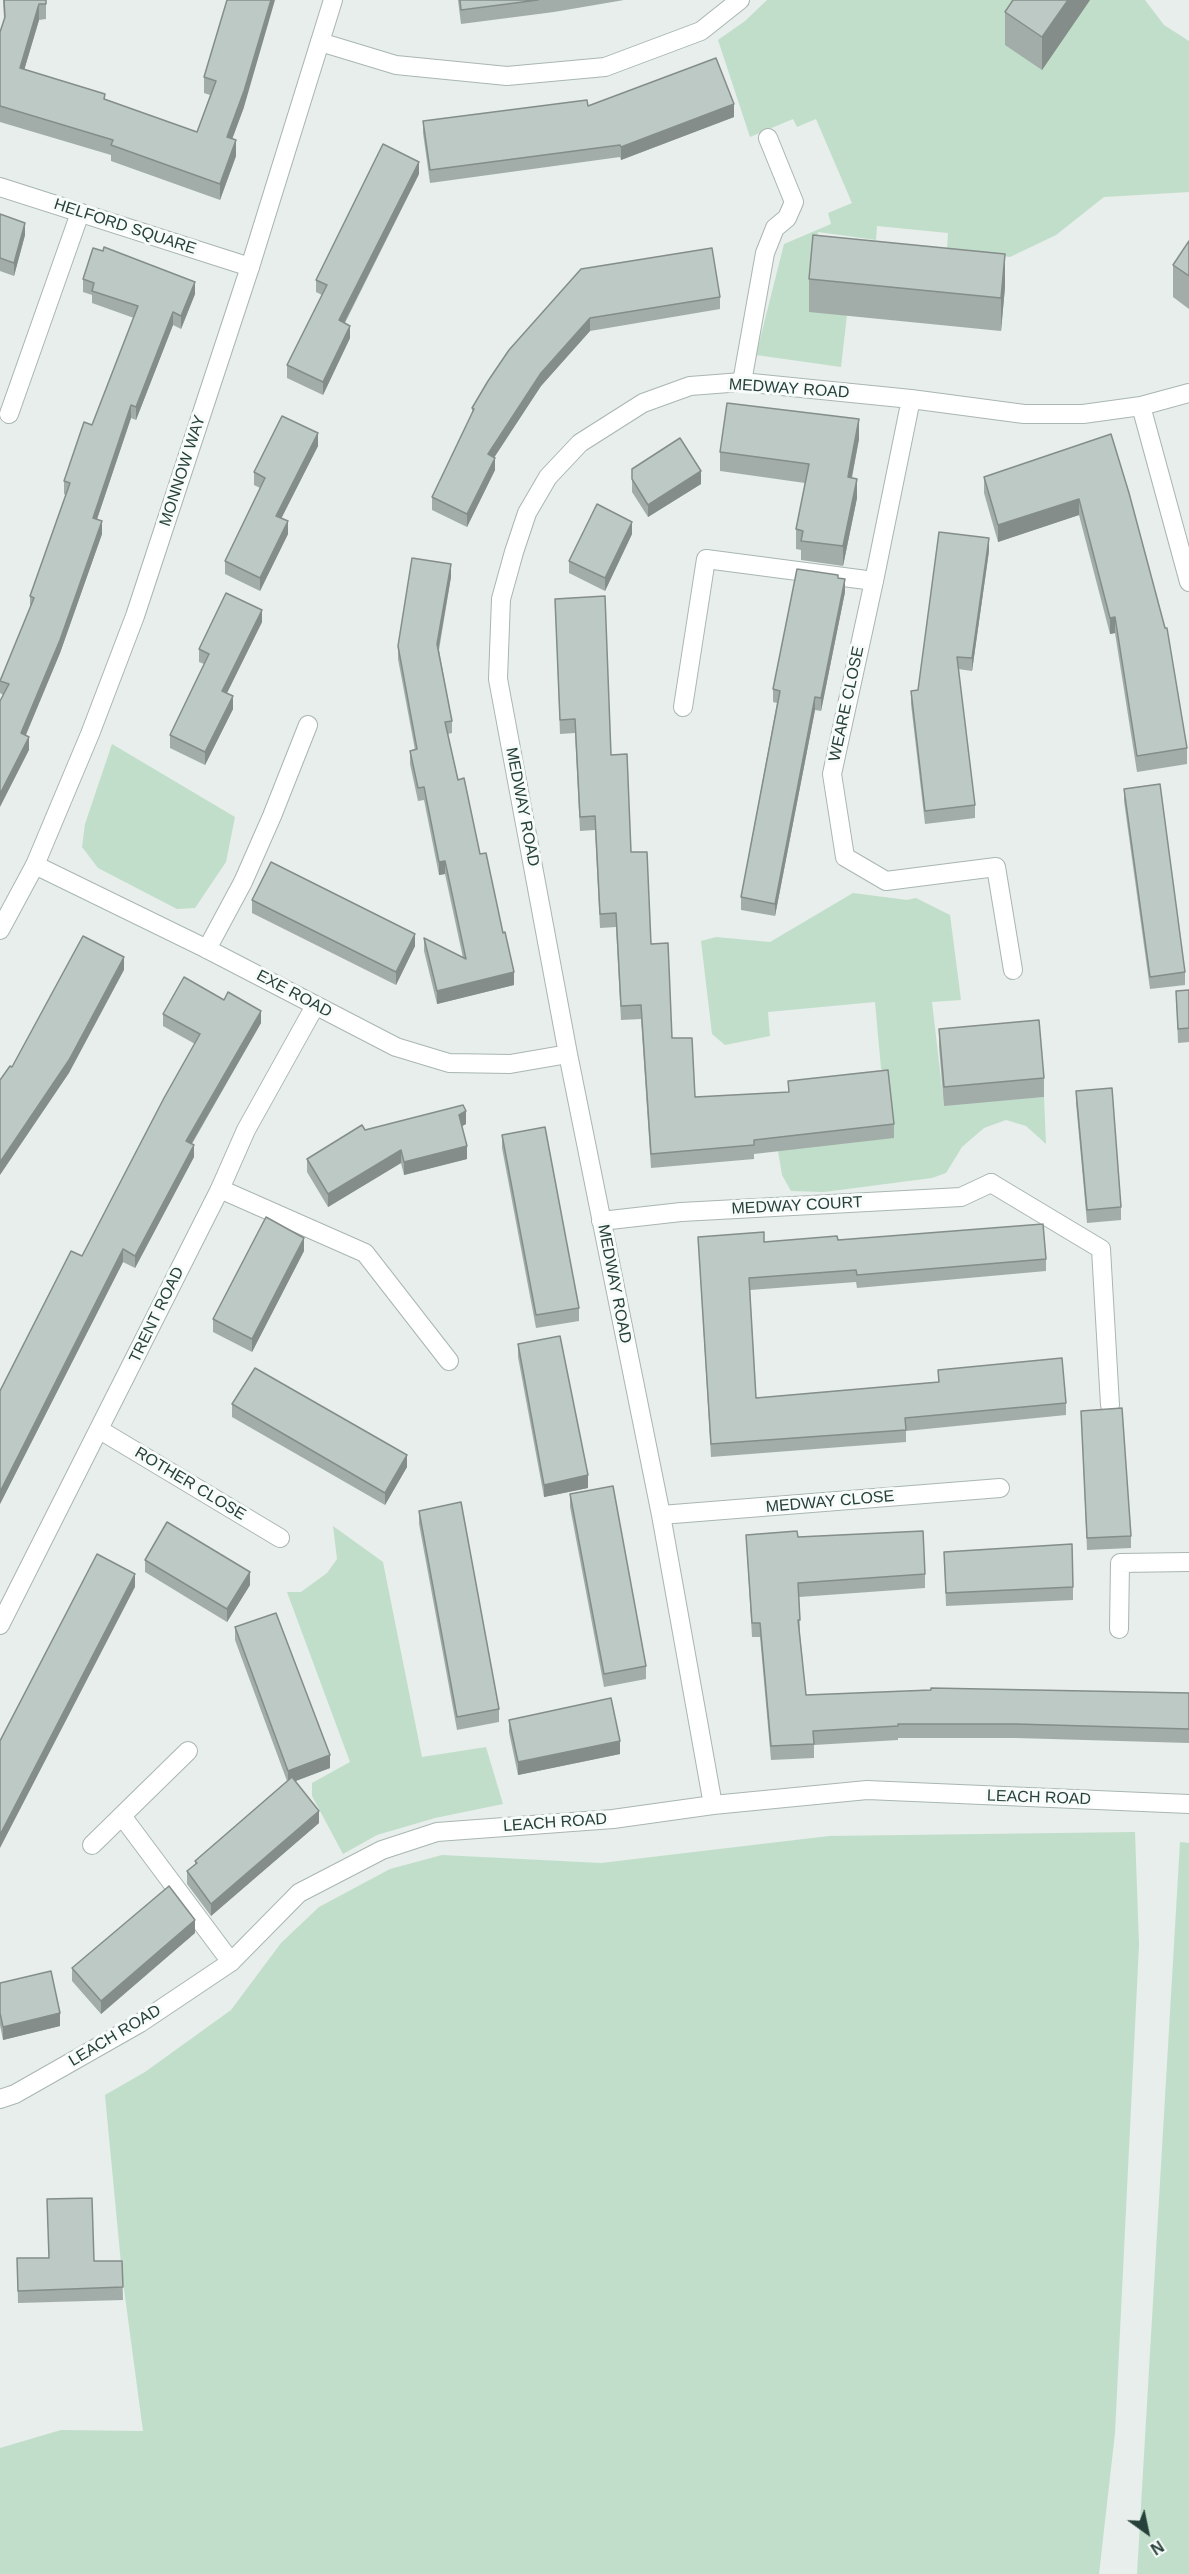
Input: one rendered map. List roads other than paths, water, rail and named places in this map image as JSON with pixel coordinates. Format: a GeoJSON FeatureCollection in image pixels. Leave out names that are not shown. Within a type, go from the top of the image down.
{"type":"FeatureCollection","features":[{"type":"Feature","properties":{"kind":"street","name":"MONNOW WAY"},"geometry":{"type":"LineString","coordinates":[[0,930],[35,865],[90,734],[135,616],[250,267],[333,0]]}},
{"type":"Feature","properties":{"kind":"street"},"geometry":{"type":"LineString","coordinates":[[320,42],[396,65],[507,76],[605,67],[701,31],[740,0]]}},
{"type":"Feature","properties":{"kind":"street"},"geometry":{"type":"LineString","coordinates":[[742,382],[765,253],[776,228],[787,218],[794,202],[768,138]]}},
{"type":"Feature","properties":{"kind":"street","name":"HELFORD SQUARE"},"geometry":{"type":"LineString","coordinates":[[0,187],[250,267]]}},
{"type":"Feature","properties":{"kind":"street"},"geometry":{"type":"LineString","coordinates":[[9,414],[80,213]]}},
{"type":"Feature","properties":{"kind":"street","name":"MEDWAY ROAD"},"geometry":{"type":"LineString","coordinates":[[713,1805],[661,1515],[568,1054],[498,679],[501,599],[527,513],[548,477],[580,442],[643,403],[690,386],[742,382],[911,399],[1024,414],[1083,414],[1141,406],[1189,393]]}},
{"type":"Feature","properties":{"kind":"street","name":"WEARE CLOSE"},"geometry":{"type":"LineString","coordinates":[[911,399],[831,774],[845,857],[886,880],[996,867],[1013,970]]}},
{"type":"Feature","properties":{"kind":"street"},"geometry":{"type":"LineString","coordinates":[[1141,406],[1189,582]]}},
{"type":"Feature","properties":{"kind":"street"},"geometry":{"type":"LineString","coordinates":[[683,707],[706,559],[874,581]]}},
{"type":"Feature","properties":{"kind":"street"},"geometry":{"type":"LineString","coordinates":[[207,949],[243,882],[308,725]]}},
{"type":"Feature","properties":{"kind":"street","name":"EXE ROAD"},"geometry":{"type":"LineString","coordinates":[[35,865],[207,949],[396,1047],[449,1063],[510,1064],[568,1054]]}},
{"type":"Feature","properties":{"kind":"street","name":"TRENT ROAD"},"geometry":{"type":"LineString","coordinates":[[0,1625],[220,1189],[246,1130],[315,1006]]}},
{"type":"Feature","properties":{"kind":"street","name":"MEDWAY COURT"},"geometry":{"type":"LineString","coordinates":[[601,1221],[681,1212],[961,1197],[991,1183],[1101,1249],[1110,1405]]}},
{"type":"Feature","properties":{"kind":"street"},"geometry":{"type":"LineString","coordinates":[[220,1189],[366,1253],[449,1361]]}},
{"type":"Feature","properties":{"kind":"street","name":"ROTHER CLOSE"},"geometry":{"type":"LineString","coordinates":[[100,1430],[280,1538]]}},
{"type":"Feature","properties":{"kind":"street","name":"MEDWAY CLOSE"},"geometry":{"type":"LineString","coordinates":[[661,1515],[1000,1488]]}},
{"type":"Feature","properties":{"kind":"street"},"geometry":{"type":"LineString","coordinates":[[1119,1629],[1120,1563],[1189,1562]]}},
{"type":"Feature","properties":{"kind":"street"},"geometry":{"type":"LineString","coordinates":[[92,1845],[188,1751]]}},
{"type":"Feature","properties":{"kind":"street","name":"LEACH ROAD"},"geometry":{"type":"LineString","coordinates":[[0,2099],[15,2094],[140,2023],[231,1962],[299,1893],[382,1850],[437,1832],[613,1819],[713,1805],[867,1790],[1189,1804]]}},
{"type":"Feature","properties":{"kind":"street"},"geometry":{"type":"LineString","coordinates":[[122,1816],[231,1962]]}}]}
